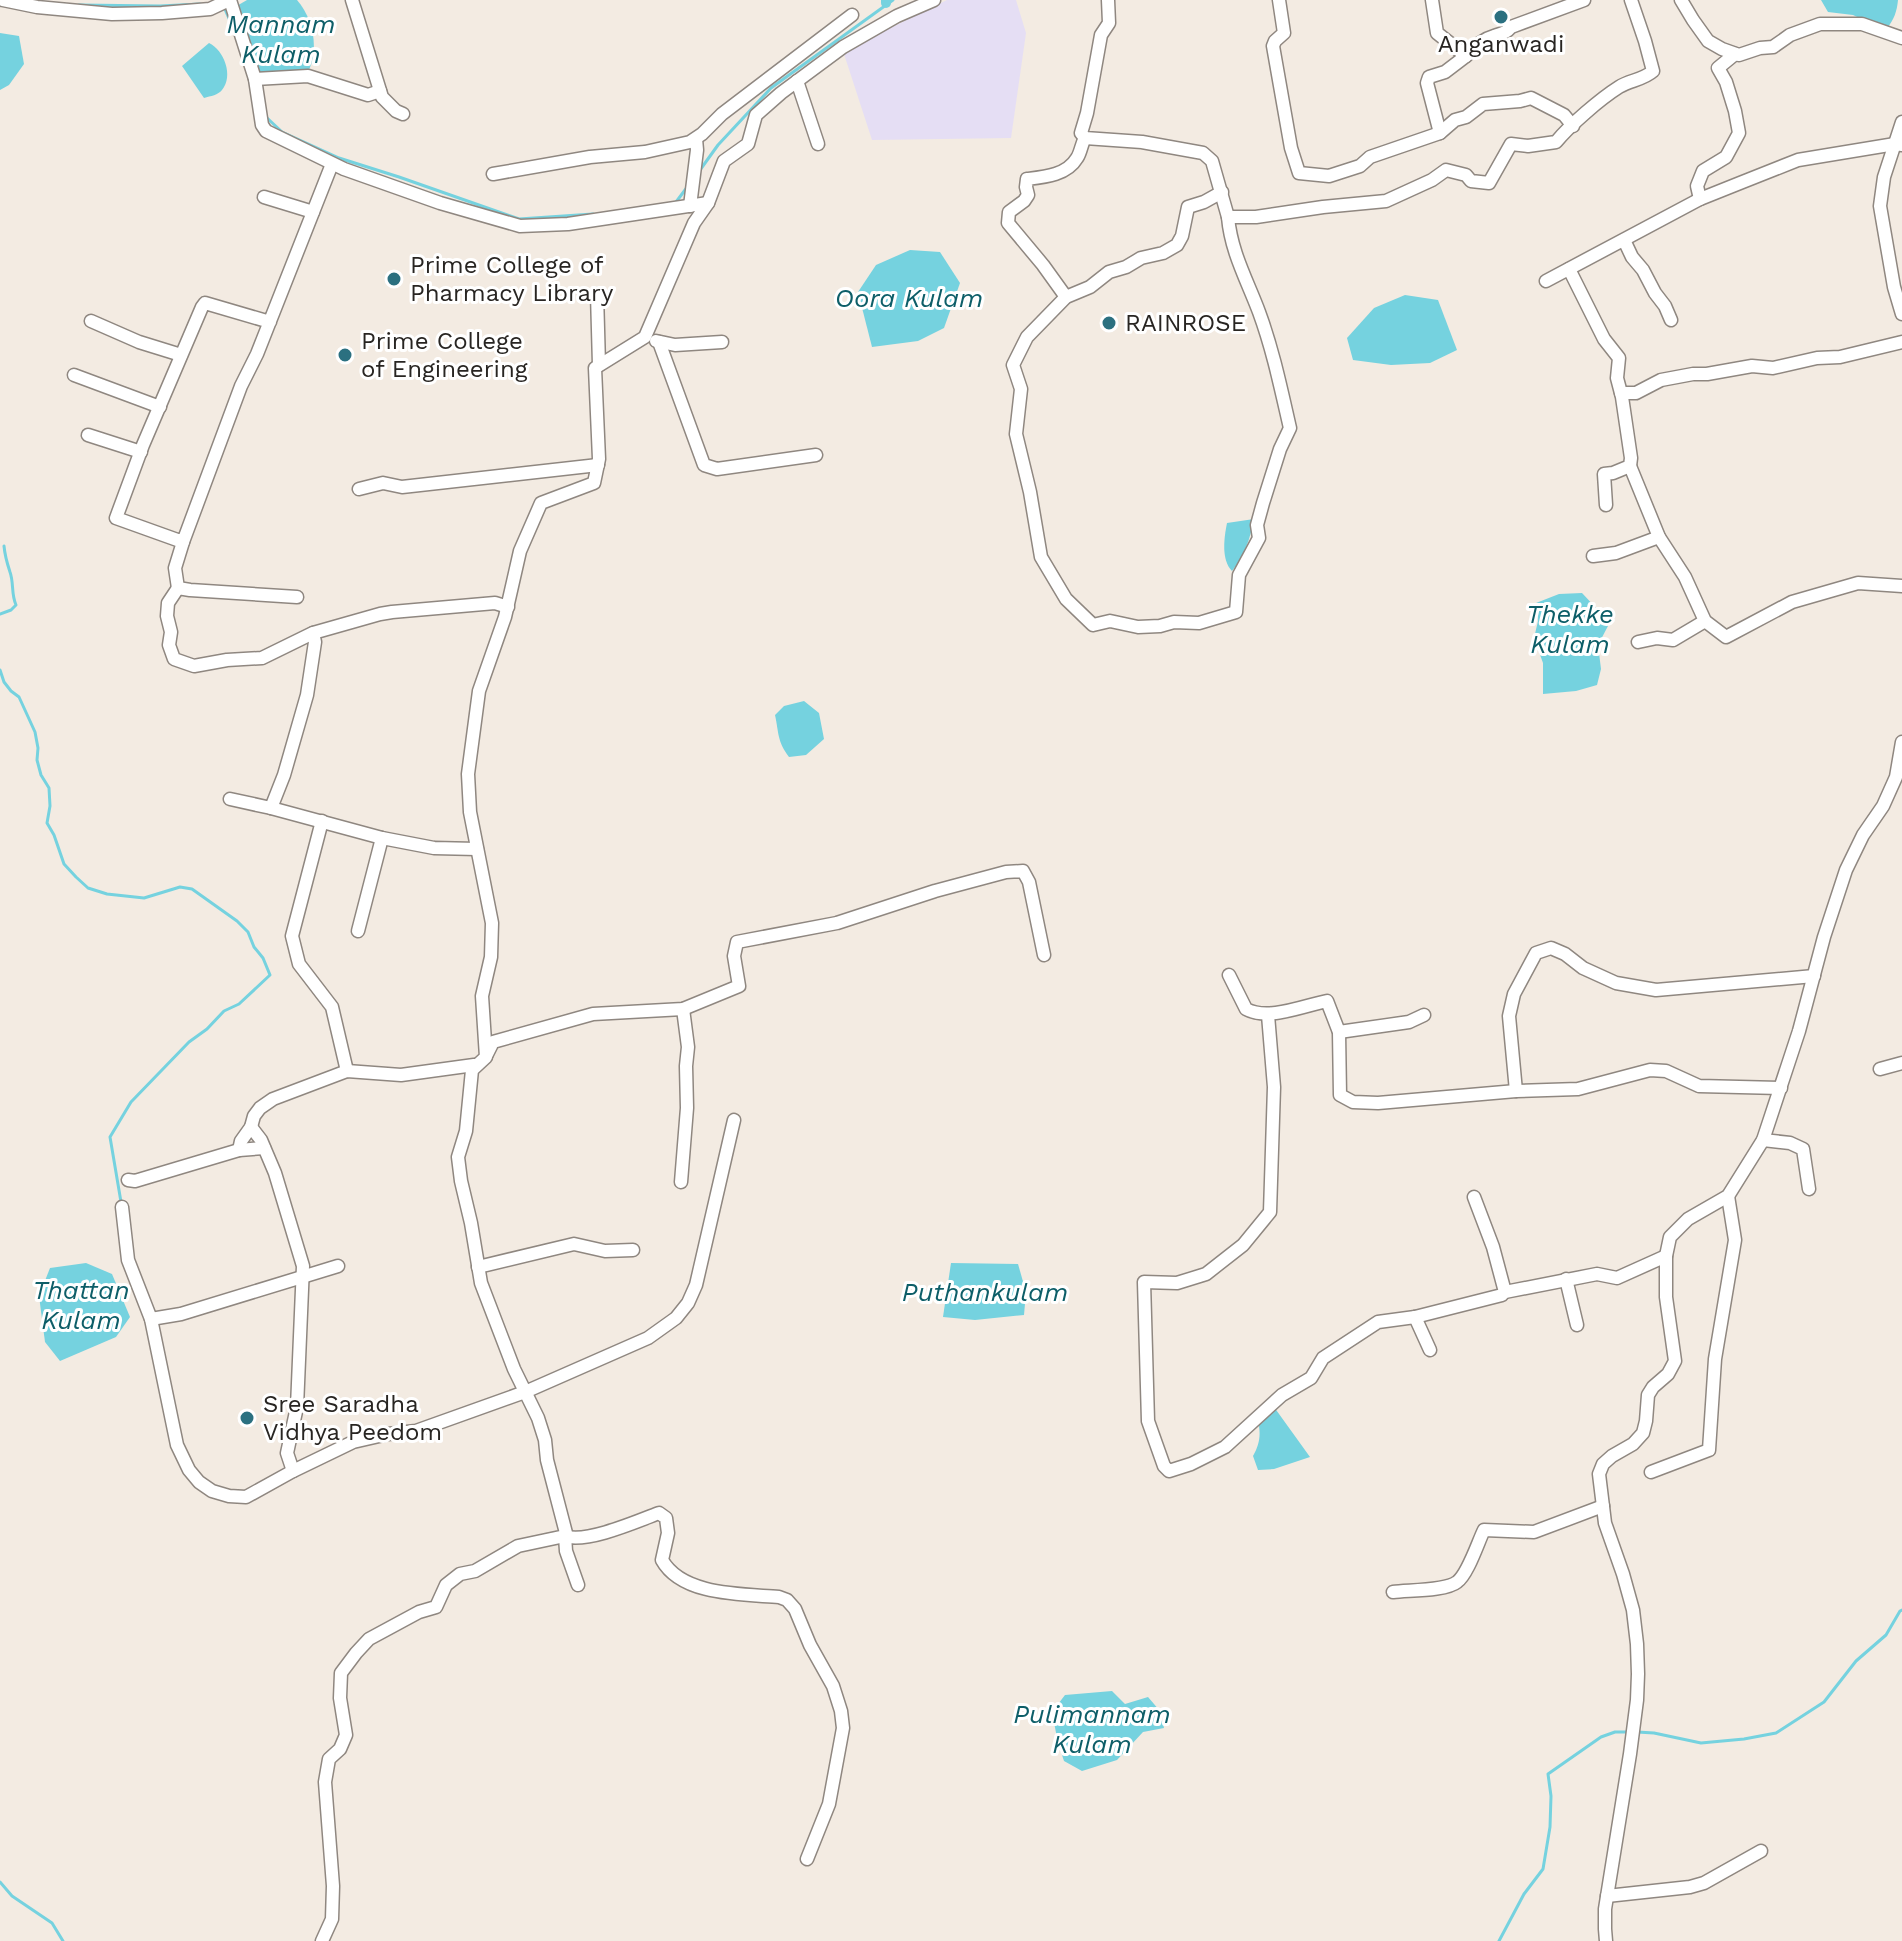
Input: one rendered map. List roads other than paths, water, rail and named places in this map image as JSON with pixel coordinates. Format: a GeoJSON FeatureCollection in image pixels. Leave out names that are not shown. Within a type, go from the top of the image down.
{"type":"FeatureCollection","features":[{"type":"Feature","properties":{"kind":"street"},"geometry":{"type":"LineString","coordinates":[[3,0],[37,7],[112,14],[210,9],[226,2],[255,79],[262,125],[266,131],[332,164],[440,203],[520,226],[568,224],[708,203]]}},
{"type":"Feature","properties":{"kind":"street"},"geometry":{"type":"LineString","coordinates":[[352,0],[382,97],[403,114]]}},
{"type":"Feature","properties":{"kind":"street"},"geometry":{"type":"LineString","coordinates":[[486,1057],[482,996],[491,957],[492,923],[470,812],[468,774],[479,691],[508,607],[520,551],[541,503],[594,483],[598,465],[595,368],[645,337],[694,223],[708,203],[724,161],[748,144],[756,115],[843,47],[897,16],[934,0]]}},
{"type":"Feature","properties":{"kind":"street"},"geometry":{"type":"LineString","coordinates":[[1108,0],[1109,23],[1101,35],[1081,133],[1085,138],[1142,142],[1203,153],[1212,161],[1222,192],[1237,259],[1270,345],[1290,428],[1263,503],[1257,525],[1259,538],[1239,575],[1236,612],[1199,623],[1174,622],[1138,627],[1110,621],[1093,625],[1066,599],[1041,557],[1016,434],[1021,389],[1013,365],[1027,337],[1066,297],[1090,287],[1109,272],[1177,245],[1188,207],[1222,192]]}},
{"type":"Feature","properties":{"kind":"street"},"geometry":{"type":"LineString","coordinates":[[1279,0],[1284,33],[1273,46],[1291,148],[1299,173],[1329,176],[1360,166],[1370,157],[1440,133],[1483,104],[1531,98],[1564,115],[1573,126]]}},
{"type":"Feature","properties":{"kind":"street"},"geometry":{"type":"LineString","coordinates":[[1432,0],[1437,33],[1466,56]]}},
{"type":"Feature","properties":{"kind":"street"},"geometry":{"type":"LineString","coordinates":[[1440,133],[1427,83],[1429,77],[1445,72],[1480,43],[1504,34],[1511,27],[1584,0]]}},
{"type":"Feature","properties":{"kind":"street"},"geometry":{"type":"LineString","coordinates":[[1228,217],[1256,217],[1386,201],[1432,180],[1446,170],[1466,175],[1471,181],[1489,183],[1511,144],[1528,146],[1556,142],[1582,116],[1621,85],[1647,77],[1653,71],[1631,0]]}},
{"type":"Feature","properties":{"kind":"street"},"geometry":{"type":"LineString","coordinates":[[1681,0],[1708,41],[1739,55],[1773,47],[1782,39],[1820,24],[1862,24],[1902,38]]}},
{"type":"Feature","properties":{"kind":"street"},"geometry":{"type":"LineString","coordinates":[[493,174],[590,157],[645,152],[696,139],[722,114],[852,15],[843,47]]}},
{"type":"Feature","properties":{"kind":"street"},"geometry":{"type":"LineString","coordinates":[[1700,199],[1697,186],[1703,171],[1726,157],[1739,133],[1726,82],[1718,68],[1735,54]]}},
{"type":"Feature","properties":{"kind":"street"},"geometry":{"type":"LineString","coordinates":[[255,79],[308,76],[368,95],[380,91]]}},
{"type":"Feature","properties":{"kind":"street"},"geometry":{"type":"LineString","coordinates":[[797,81],[818,144]]}},
{"type":"Feature","properties":{"kind":"street"},"geometry":{"type":"LineString","coordinates":[[1902,122],[1898,145],[1884,177],[1880,206],[1894,287],[1902,314]]}},
{"type":"Feature","properties":{"kind":"street"},"geometry":{"type":"LineString","coordinates":[[1066,297],[1008,223],[1008,217],[1009,212],[1028,195],[1027,179],[1058,174],[1079,156],[1085,138]]}},
{"type":"Feature","properties":{"kind":"street"},"geometry":{"type":"LineString","coordinates":[[690,206],[696,139]]}},
{"type":"Feature","properties":{"kind":"street"},"geometry":{"type":"LineString","coordinates":[[1546,281],[1700,199],[1798,160],[1898,145]]}},
{"type":"Feature","properties":{"kind":"street"},"geometry":{"type":"LineString","coordinates":[[332,164],[257,354],[241,386],[183,542],[175,568],[178,588],[168,603],[169,645],[174,659],[194,666],[262,658],[313,633],[392,612],[495,603],[508,607]]}},
{"type":"Feature","properties":{"kind":"street"},"geometry":{"type":"LineString","coordinates":[[264,197],[313,212]]}},
{"type":"Feature","properties":{"kind":"street"},"geometry":{"type":"LineString","coordinates":[[1624,240],[1671,320]]}},
{"type":"Feature","properties":{"kind":"street"},"geometry":{"type":"LineString","coordinates":[[1569,269],[1604,339],[1619,358],[1617,378],[1630,466],[1659,537],[1685,577],[1705,621],[1726,637],[1792,602],[1858,583],[1902,586]]}},
{"type":"Feature","properties":{"kind":"street"},"geometry":{"type":"LineString","coordinates":[[597,294],[599,365]]}},
{"type":"Feature","properties":{"kind":"street"},"geometry":{"type":"LineString","coordinates":[[183,542],[116,518],[141,452],[205,303],[270,322]]}},
{"type":"Feature","properties":{"kind":"street"},"geometry":{"type":"LineString","coordinates":[[91,321],[139,342],[181,355]]}},
{"type":"Feature","properties":{"kind":"street"},"geometry":{"type":"LineString","coordinates":[[645,337],[675,345],[722,342]]}},
{"type":"Feature","properties":{"kind":"street"},"geometry":{"type":"LineString","coordinates":[[659,342],[704,465],[717,469],[816,455]]}},
{"type":"Feature","properties":{"kind":"street"},"geometry":{"type":"LineString","coordinates":[[1621,393],[1636,393],[1661,380],[1693,374],[1752,366],[1773,368],[1817,358],[1840,357],[1902,342]]}},
{"type":"Feature","properties":{"kind":"street"},"geometry":{"type":"LineString","coordinates":[[74,375],[160,407]]}},
{"type":"Feature","properties":{"kind":"street"},"geometry":{"type":"LineString","coordinates":[[88,435],[141,452]]}},
{"type":"Feature","properties":{"kind":"street"},"geometry":{"type":"LineString","coordinates":[[359,489],[383,483],[402,487],[598,465]]}},
{"type":"Feature","properties":{"kind":"street"},"geometry":{"type":"LineString","coordinates":[[1606,505],[1604,474],[1630,466]]}},
{"type":"Feature","properties":{"kind":"street"},"geometry":{"type":"LineString","coordinates":[[1593,556],[1616,553],[1659,537]]}},
{"type":"Feature","properties":{"kind":"street"},"geometry":{"type":"LineString","coordinates":[[178,588],[297,597]]}},
{"type":"Feature","properties":{"kind":"street"},"geometry":{"type":"LineString","coordinates":[[1638,642],[1657,638],[1673,640],[1705,621]]}},
{"type":"Feature","properties":{"kind":"street"},"geometry":{"type":"LineString","coordinates":[[271,808],[307,695],[315,642],[313,633]]}},
{"type":"Feature","properties":{"kind":"street"},"geometry":{"type":"LineString","coordinates":[[1606,1941],[1607,1896],[1637,1700],[1637,1644],[1633,1610],[1605,1523],[1599,1474],[1603,1464],[1633,1444],[1643,1433],[1648,1395],[1668,1374],[1675,1361],[1666,1297],[1666,1256],[1670,1237],[1688,1219],[1728,1196],[1763,1140],[1846,870],[1863,835],[1899,777],[1902,742]]}},
{"type":"Feature","properties":{"kind":"street"},"geometry":{"type":"LineString","coordinates":[[230,799],[382,838],[434,848],[477,849]]}},
{"type":"Feature","properties":{"kind":"street"},"geometry":{"type":"LineString","coordinates":[[322,821],[292,936],[299,964],[332,1007],[347,1071]]}},
{"type":"Feature","properties":{"kind":"street"},"geometry":{"type":"LineString","coordinates":[[358,931],[382,838]]}},
{"type":"Feature","properties":{"kind":"street"},"geometry":{"type":"LineString","coordinates":[[472,1070],[486,1057],[493,1042],[593,1014],[683,1009],[739,986],[734,956],[737,942],[837,923],[1006,872],[1023,871],[1029,882],[1044,955]]}},
{"type":"Feature","properties":{"kind":"street"},"geometry":{"type":"LineString","coordinates":[[1516,1091],[1509,1016],[1514,994],[1536,953],[1551,948],[1583,968],[1616,983],[1656,990],[1814,976]]}},
{"type":"Feature","properties":{"kind":"street"},"geometry":{"type":"LineString","coordinates":[[1229,975],[1246,1009],[1251,1012],[1268,1015],[1327,1001],[1339,1032],[1340,1095],[1353,1102],[1378,1103],[1578,1089],[1650,1070],[1666,1071],[1699,1086],[1781,1088]]}},
{"type":"Feature","properties":{"kind":"street"},"geometry":{"type":"LineString","coordinates":[[681,1182],[688,1047],[683,1009]]}},
{"type":"Feature","properties":{"kind":"street"},"geometry":{"type":"LineString","coordinates":[[1268,1015],[1274,1087],[1270,1212],[1243,1245],[1206,1274],[1177,1283],[1144,1282],[1148,1421],[1164,1466],[1169,1471],[1225,1447],[1282,1395],[1311,1378],[1323,1358],[1378,1322],[1415,1317],[1502,1295]]}},
{"type":"Feature","properties":{"kind":"street"},"geometry":{"type":"LineString","coordinates":[[1339,1032],[1409,1022],[1424,1015]]}},
{"type":"Feature","properties":{"kind":"street"},"geometry":{"type":"LineString","coordinates":[[1880,1069],[1902,1063]]}},
{"type":"Feature","properties":{"kind":"street"},"geometry":{"type":"LineString","coordinates":[[239,1150],[260,1108],[273,1099],[347,1071],[401,1075],[474,1065],[466,1131],[458,1157],[481,1283],[514,1369],[538,1418],[566,1533],[566,1551],[578,1585]]}},
{"type":"Feature","properties":{"kind":"street"},"geometry":{"type":"LineString","coordinates":[[122,1207],[128,1260],[151,1319],[177,1445],[189,1470],[199,1482],[212,1491],[246,1497],[353,1442],[416,1431],[525,1392],[648,1338],[676,1318],[688,1303],[696,1285],[734,1120]]}},
{"type":"Feature","properties":{"kind":"street"},"geometry":{"type":"LineString","coordinates":[[251,1127],[261,1140],[275,1173],[303,1266],[297,1407],[287,1453],[293,1471]]}},
{"type":"Feature","properties":{"kind":"street"},"geometry":{"type":"LineString","coordinates":[[1763,1140],[1790,1143],[1803,1149],[1809,1189]]}},
{"type":"Feature","properties":{"kind":"street"},"geometry":{"type":"LineString","coordinates":[[128,1180],[135,1181],[239,1150],[264,1148]]}},
{"type":"Feature","properties":{"kind":"street"},"geometry":{"type":"LineString","coordinates":[[1651,1472],[1709,1450],[1715,1359],[1735,1240],[1728,1196]]}},
{"type":"Feature","properties":{"kind":"street"},"geometry":{"type":"LineString","coordinates":[[1474,1197],[1493,1247],[1505,1292],[1597,1274],[1617,1278],[1666,1256]]}},
{"type":"Feature","properties":{"kind":"street"},"geometry":{"type":"LineString","coordinates":[[478,1267],[574,1244],[605,1251],[633,1250]]}},
{"type":"Feature","properties":{"kind":"street"},"geometry":{"type":"LineString","coordinates":[[151,1319],[181,1314],[338,1266]]}},
{"type":"Feature","properties":{"kind":"street"},"geometry":{"type":"LineString","coordinates":[[1566,1279],[1577,1325]]}},
{"type":"Feature","properties":{"kind":"street"},"geometry":{"type":"LineString","coordinates":[[1415,1317],[1430,1350]]}},
{"type":"Feature","properties":{"kind":"street"},"geometry":{"type":"LineString","coordinates":[[1393,1592],[1447,1586],[1457,1582],[1464,1574],[1484,1530],[1534,1532],[1603,1506]]}},
{"type":"Feature","properties":{"kind":"street"},"geometry":{"type":"LineString","coordinates":[[322,1941],[332,1919],[333,1886],[325,1782],[329,1759],[340,1749],[346,1735],[339,1688],[344,1668],[369,1639],[419,1612],[436,1607],[446,1585],[460,1574],[475,1571],[518,1546],[610,1531],[659,1513],[666,1518],[668,1528],[663,1563],[677,1576],[705,1589],[787,1600],[795,1609],[810,1645],[833,1686],[843,1728],[829,1804],[807,1859]]}},
{"type":"Feature","properties":{"kind":"street"},"geometry":{"type":"LineString","coordinates":[[1607,1896],[1704,1883],[1761,1851]]}},
{"type":"Feature","properties":{"kind":"water","name":"Mannam Kulam"},"geometry":{"type":"Polygon","coordinates":[[[247,0],[297,0],[307,15],[313,34],[314,52],[309,70],[261,74],[235,7],[247,0]]]}},
{"type":"Feature","properties":{"kind":"water"},"geometry":{"type":"Polygon","coordinates":[[[1821,0],[1898,0],[1895,15],[1887,28],[1853,15],[1828,12],[1821,0]]]}},
{"type":"Feature","properties":{"kind":"water"},"geometry":{"type":"Polygon","coordinates":[[[0,33],[19,36],[24,64],[9,85],[0,90],[0,33]]]}},
{"type":"Feature","properties":{"kind":"water"},"geometry":{"type":"Polygon","coordinates":[[[209,43],[223,57],[227,78],[220,92],[204,98],[182,66],[209,43]]]}},
{"type":"Feature","properties":{"kind":"water","name":"Oora Kulam"},"geometry":{"type":"Polygon","coordinates":[[[910,250],[940,252],[960,283],[944,328],[918,341],[872,347],[858,292],[876,265],[910,250]]]}},
{"type":"Feature","properties":{"kind":"water"},"geometry":{"type":"Polygon","coordinates":[[[1405,295],[1438,300],[1457,350],[1430,363],[1391,365],[1353,360],[1347,338],[1374,308],[1405,295]]]}},
{"type":"Feature","properties":{"kind":"water"},"geometry":{"type":"Polygon","coordinates":[[[1254,519],[1246,546],[1232,571],[1225,555],[1227,523],[1254,519]]]}},
{"type":"Feature","properties":{"kind":"water","name":"Thekke Kulam"},"geometry":{"type":"Polygon","coordinates":[[[1582,593],[1608,626],[1598,645],[1601,669],[1597,685],[1576,691],[1543,694],[1543,663],[1534,638],[1538,621],[1536,603],[1559,594],[1582,593]]]}},
{"type":"Feature","properties":{"kind":"water"},"geometry":{"type":"Polygon","coordinates":[[[804,701],[819,713],[824,739],[806,755],[789,757],[780,741],[775,715],[784,706],[804,701]]]}},
{"type":"Feature","properties":{"kind":"water","name":"Thattan Kulam"},"geometry":{"type":"Polygon","coordinates":[[[86,1263],[112,1274],[130,1317],[116,1337],[60,1361],[45,1342],[39,1296],[50,1268],[86,1263]]]}},
{"type":"Feature","properties":{"kind":"water","name":"Puthankulam"},"geometry":{"type":"Polygon","coordinates":[[[951,1263],[1018,1264],[1026,1292],[1024,1315],[975,1320],[943,1317],[951,1263]]]}},
{"type":"Feature","properties":{"kind":"water"},"geometry":{"type":"Polygon","coordinates":[[[1274,1407],[1310,1457],[1274,1469],[1258,1470],[1253,1456],[1259,1439],[1258,1420],[1274,1407]]]}},
{"type":"Feature","properties":{"kind":"water","name":"Pulimannam Kulam"},"geometry":{"type":"Polygon","coordinates":[[[1112,1691],[1125,1704],[1148,1697],[1160,1711],[1164,1728],[1143,1732],[1117,1760],[1082,1771],[1064,1761],[1052,1712],[1065,1695],[1112,1691]]]}},
{"type":"Feature","properties":{"kind":"waterway"},"geometry":{"type":"LineString","coordinates":[[700,170],[718,145],[771,88],[893,0]]}},
{"type":"Feature","properties":{"kind":"waterway"},"geometry":{"type":"LineString","coordinates":[[79,5],[200,4]]}},
{"type":"Feature","properties":{"kind":"waterway"},"geometry":{"type":"LineString","coordinates":[[224,7],[234,30]]}},
{"type":"Feature","properties":{"kind":"waterway"},"geometry":{"type":"LineString","coordinates":[[266,117],[282,132],[339,158],[519,219],[593,214]]}},
{"type":"Feature","properties":{"kind":"waterway"},"geometry":{"type":"LineString","coordinates":[[676,202],[688,186]]}},
{"type":"Feature","properties":{"kind":"waterway"},"geometry":{"type":"LineString","coordinates":[[0,614],[16,605],[4,546]]}},
{"type":"Feature","properties":{"kind":"waterway"},"geometry":{"type":"LineString","coordinates":[[0,670],[4,682],[19,697],[35,732],[37,760],[49,788],[47,823],[64,864],[88,888],[107,894],[144,898],[180,887],[192,889],[248,932],[270,975],[239,1004],[224,1011],[189,1042],[131,1102],[110,1137],[121,1202]]}},
{"type":"Feature","properties":{"kind":"waterway"},"geometry":{"type":"LineString","coordinates":[[1637,1732],[1701,1743],[1776,1733],[1824,1702],[1856,1661],[1886,1635],[1902,1610]]}},
{"type":"Feature","properties":{"kind":"waterway"},"geometry":{"type":"LineString","coordinates":[[1499,1941],[1524,1894],[1543,1869],[1550,1827],[1548,1774],[1601,1737],[1615,1732],[1629,1732]]}},
{"type":"Feature","properties":{"kind":"waterway"},"geometry":{"type":"LineString","coordinates":[[0,1882],[12,1896],[52,1923],[63,1941]]}},
{"type":"Feature","properties":{"kind":"place","name":"Anganwadi"},"geometry":{"type":"Point","coordinates":[1501,17]}},
{"type":"Feature","properties":{"kind":"place","name":"Prime College of Pharmacy Library"},"geometry":{"type":"Point","coordinates":[394,279]}},
{"type":"Feature","properties":{"kind":"place","name":"RAINROSE"},"geometry":{"type":"Point","coordinates":[1109,323]}},
{"type":"Feature","properties":{"kind":"place","name":"Prime College of Engineering"},"geometry":{"type":"Point","coordinates":[345,355]}},
{"type":"Feature","properties":{"kind":"place","name":"Sree Saradha Vidhya Peedom"},"geometry":{"type":"Point","coordinates":[247,1418]}}]}
